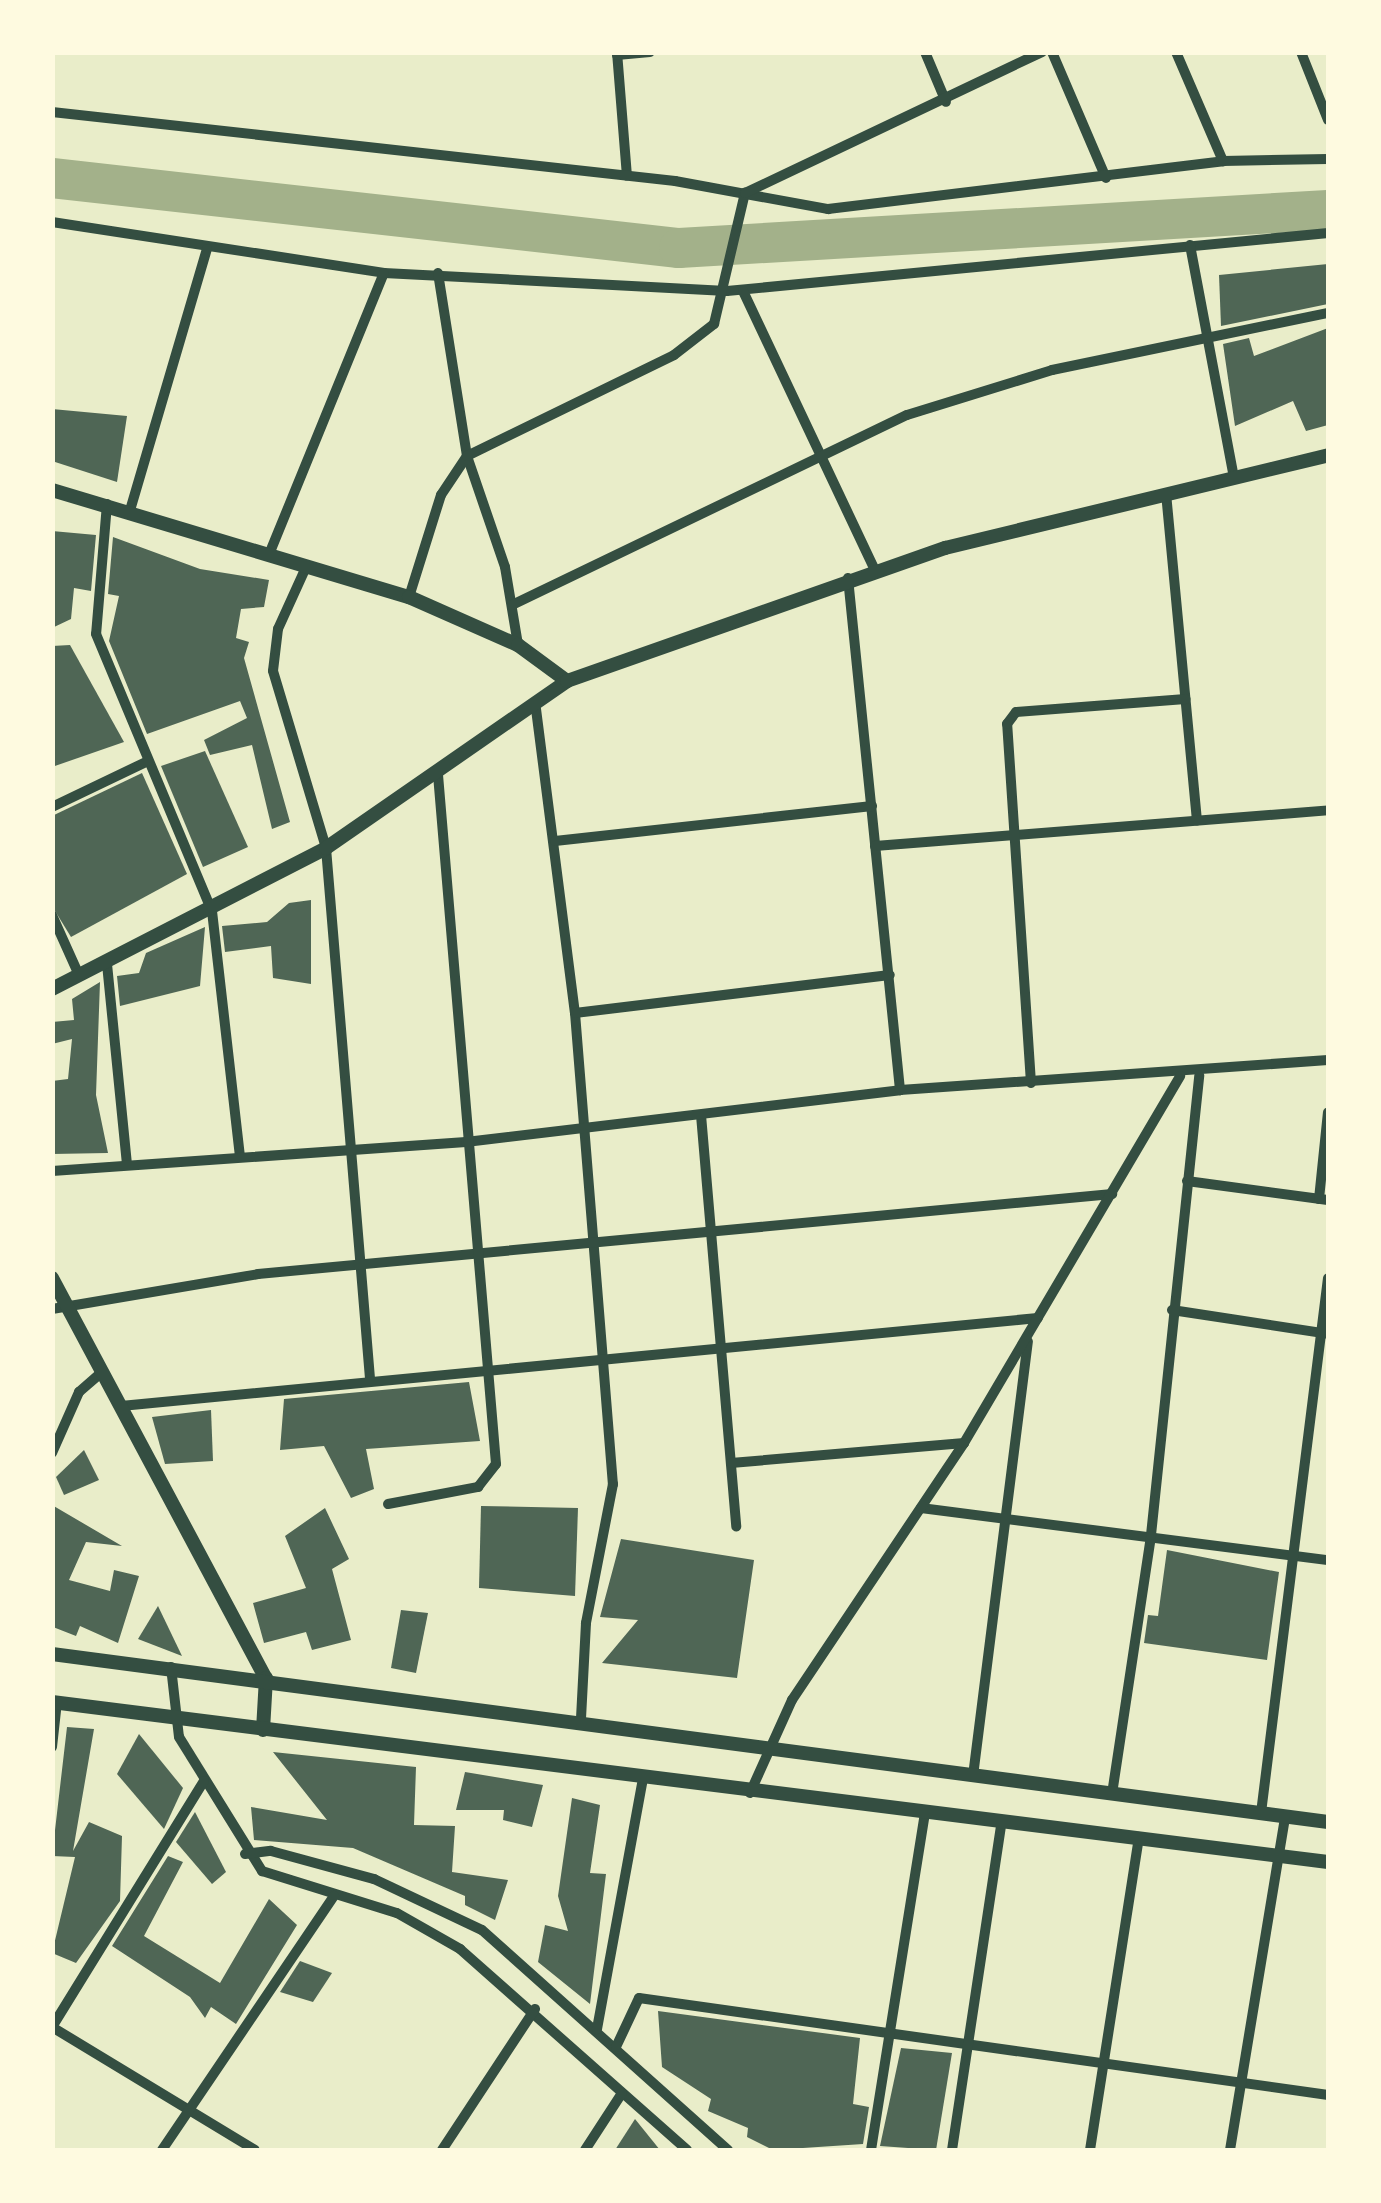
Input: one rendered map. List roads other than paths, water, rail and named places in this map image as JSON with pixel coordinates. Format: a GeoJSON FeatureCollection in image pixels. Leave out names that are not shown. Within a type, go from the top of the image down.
{"type":"FeatureCollection","features":[{"type":"Feature","properties":{"kind":"street"},"geometry":{"type":"LineString","coordinates":[[627,176],[617,54],[650,52]]}},
{"type":"Feature","properties":{"kind":"street"},"geometry":{"type":"LineString","coordinates":[[925,52],[946,102]]}},
{"type":"Feature","properties":{"kind":"street"},"geometry":{"type":"LineString","coordinates":[[410,598],[441,495],[467,456],[699,340],[728,285],[736,221],[745,193],[946,102],[1042,52]]}},
{"type":"Feature","properties":{"kind":"street"},"geometry":{"type":"LineString","coordinates":[[1052,52],[1106,178]]}},
{"type":"Feature","properties":{"kind":"street"},"geometry":{"type":"LineString","coordinates":[[1176,52],[1223,161]]}},
{"type":"Feature","properties":{"kind":"street"},"geometry":{"type":"LineString","coordinates":[[1301,52],[1328,120]]}},
{"type":"Feature","properties":{"kind":"street"},"geometry":{"type":"LineString","coordinates":[[52,112],[627,176],[869,209],[1223,161],[1328,158]]}},
{"type":"Feature","properties":{"kind":"street"},"geometry":{"type":"LineString","coordinates":[[52,222],[207,249],[384,273],[728,285],[743,291],[1328,233]]}},
{"type":"Feature","properties":{"kind":"street"},"geometry":{"type":"LineString","coordinates":[[1190,245],[1203,337],[1234,478]]}},
{"type":"Feature","properties":{"kind":"street"},"geometry":{"type":"LineString","coordinates":[[131,507],[207,249]]}},
{"type":"Feature","properties":{"kind":"street"},"geometry":{"type":"LineString","coordinates":[[438,272],[467,456],[512,605],[518,646]]}},
{"type":"Feature","properties":{"kind":"street"},"geometry":{"type":"LineString","coordinates":[[270,552],[384,273]]}},
{"type":"Feature","properties":{"kind":"street"},"geometry":{"type":"LineString","coordinates":[[743,291],[875,570]]}},
{"type":"Feature","properties":{"kind":"street"},"geometry":{"type":"LineString","coordinates":[[512,605],[821,454],[983,390],[1203,337],[1328,313]]}},
{"type":"Feature","properties":{"kind":"street"},"geometry":{"type":"LineString","coordinates":[[52,989],[212,911],[326,848],[536,708],[567,681],[848,578],[1166,492],[1328,455]]}},
{"type":"Feature","properties":{"kind":"street"},"geometry":{"type":"LineString","coordinates":[[52,490],[131,507],[410,598],[518,646],[567,681]]}},
{"type":"Feature","properties":{"kind":"street"},"geometry":{"type":"LineString","coordinates":[[1166,492],[1198,821]]}},
{"type":"Feature","properties":{"kind":"street"},"geometry":{"type":"LineString","coordinates":[[108,502],[96,634],[212,911],[240,1156]]}},
{"type":"Feature","properties":{"kind":"street"},"geometry":{"type":"LineString","coordinates":[[308,565],[278,629],[273,670],[326,848],[370,1378]]}},
{"type":"Feature","properties":{"kind":"street"},"geometry":{"type":"LineString","coordinates":[[848,578],[900,1090]]}},
{"type":"Feature","properties":{"kind":"street"},"geometry":{"type":"LineString","coordinates":[[1031,1083],[1011,716],[1186,698]]}},
{"type":"Feature","properties":{"kind":"street"},"geometry":{"type":"LineString","coordinates":[[536,708],[575,1013],[613,1484],[586,1623],[581,1719]]}},
{"type":"Feature","properties":{"kind":"street"},"geometry":{"type":"LineString","coordinates":[[52,807],[148,760]]}},
{"type":"Feature","properties":{"kind":"street"},"geometry":{"type":"LineString","coordinates":[[388,1504],[478,1487],[494,1474],[480,1254],[466,1142],[438,775]]}},
{"type":"Feature","properties":{"kind":"street"},"geometry":{"type":"LineString","coordinates":[[555,841],[872,806]]}},
{"type":"Feature","properties":{"kind":"street"},"geometry":{"type":"LineString","coordinates":[[874,846],[1328,810]]}},
{"type":"Feature","properties":{"kind":"street"},"geometry":{"type":"LineString","coordinates":[[52,915],[79,976]]}},
{"type":"Feature","properties":{"kind":"street"},"geometry":{"type":"LineString","coordinates":[[108,964],[127,1163]]}},
{"type":"Feature","properties":{"kind":"street"},"geometry":{"type":"LineString","coordinates":[[575,1013],[890,974]]}},
{"type":"Feature","properties":{"kind":"street"},"geometry":{"type":"LineString","coordinates":[[52,1171],[466,1142],[900,1090],[1199,1076],[1328,1060]]}},
{"type":"Feature","properties":{"kind":"street"},"geometry":{"type":"LineString","coordinates":[[750,1794],[764,1749],[964,1444],[1180,1076]]}},
{"type":"Feature","properties":{"kind":"street"},"geometry":{"type":"LineString","coordinates":[[1112,1794],[1151,1535],[1199,1076]]}},
{"type":"Feature","properties":{"kind":"street"},"geometry":{"type":"LineString","coordinates":[[1187,1181],[1324,1199],[1328,1112]]}},
{"type":"Feature","properties":{"kind":"street"},"geometry":{"type":"LineString","coordinates":[[700,1115],[736,1527]]}},
{"type":"Feature","properties":{"kind":"street"},"geometry":{"type":"LineString","coordinates":[[57,1306],[362,1264],[1112,1194]]}},
{"type":"Feature","properties":{"kind":"street"},"geometry":{"type":"LineString","coordinates":[[52,1278],[57,1306],[96,1378],[122,1406],[266,1678],[263,1730]]}},
{"type":"Feature","properties":{"kind":"street"},"geometry":{"type":"LineString","coordinates":[[1261,1813],[1328,1278]]}},
{"type":"Feature","properties":{"kind":"street"},"geometry":{"type":"LineString","coordinates":[[1172,1310],[1324,1333]]}},
{"type":"Feature","properties":{"kind":"street"},"geometry":{"type":"LineString","coordinates":[[122,1406],[720,1343],[1038,1318]]}},
{"type":"Feature","properties":{"kind":"street"},"geometry":{"type":"LineString","coordinates":[[972,1776],[1002,1518],[1029,1334]]}},
{"type":"Feature","properties":{"kind":"street"},"geometry":{"type":"LineString","coordinates":[[52,1453],[78,1392],[96,1378]]}},
{"type":"Feature","properties":{"kind":"street"},"geometry":{"type":"LineString","coordinates":[[731,1463],[964,1444]]}},
{"type":"Feature","properties":{"kind":"street"},"geometry":{"type":"LineString","coordinates":[[921,1508],[1328,1560]]}},
{"type":"Feature","properties":{"kind":"street"},"geometry":{"type":"LineString","coordinates":[[52,1654],[581,1719],[764,1749],[1328,1822]]}},
{"type":"Feature","properties":{"kind":"street"},"geometry":{"type":"LineString","coordinates":[[170,1666],[171,1719],[246,1854],[262,1871],[426,1929],[535,2009],[686,2150]]}},
{"type":"Feature","properties":{"kind":"street"},"geometry":{"type":"LineString","coordinates":[[52,1748],[55,1702],[750,1794],[1328,1862]]}},
{"type":"Feature","properties":{"kind":"street"},"geometry":{"type":"LineString","coordinates":[[597,2029],[643,1779]]}},
{"type":"Feature","properties":{"kind":"street"},"geometry":{"type":"LineString","coordinates":[[204,1781],[52,2027],[255,2150]]}},
{"type":"Feature","properties":{"kind":"street"},"geometry":{"type":"LineString","coordinates":[[871,2150],[894,2028],[925,1813]]}},
{"type":"Feature","properties":{"kind":"street"},"geometry":{"type":"LineString","coordinates":[[1230,2150],[1285,1816]]}},
{"type":"Feature","properties":{"kind":"street"},"geometry":{"type":"LineString","coordinates":[[952,2150],[972,2039],[1002,1821]]}},
{"type":"Feature","properties":{"kind":"street"},"geometry":{"type":"LineString","coordinates":[[1090,2150],[1108,2059],[1139,1837]]}},
{"type":"Feature","properties":{"kind":"street"},"geometry":{"type":"LineString","coordinates":[[246,1854],[312,1860],[438,1906],[482,1930],[728,2150]]}},
{"type":"Feature","properties":{"kind":"street"},"geometry":{"type":"LineString","coordinates":[[162,2150],[186,2109],[334,1896]]}},
{"type":"Feature","properties":{"kind":"street"},"geometry":{"type":"LineString","coordinates":[[616,2048],[639,1998],[894,2028],[1328,2095]]}},
{"type":"Feature","properties":{"kind":"street"},"geometry":{"type":"LineString","coordinates":[[442,2150],[535,2009]]}},
{"type":"Feature","properties":{"kind":"street"},"geometry":{"type":"LineString","coordinates":[[585,2150],[622,2093]]}},
{"type":"Feature","properties":{"kind":"waterway"},"geometry":{"type":"LineString","coordinates":[[52,178],[679,248],[1328,210]]}}]}
